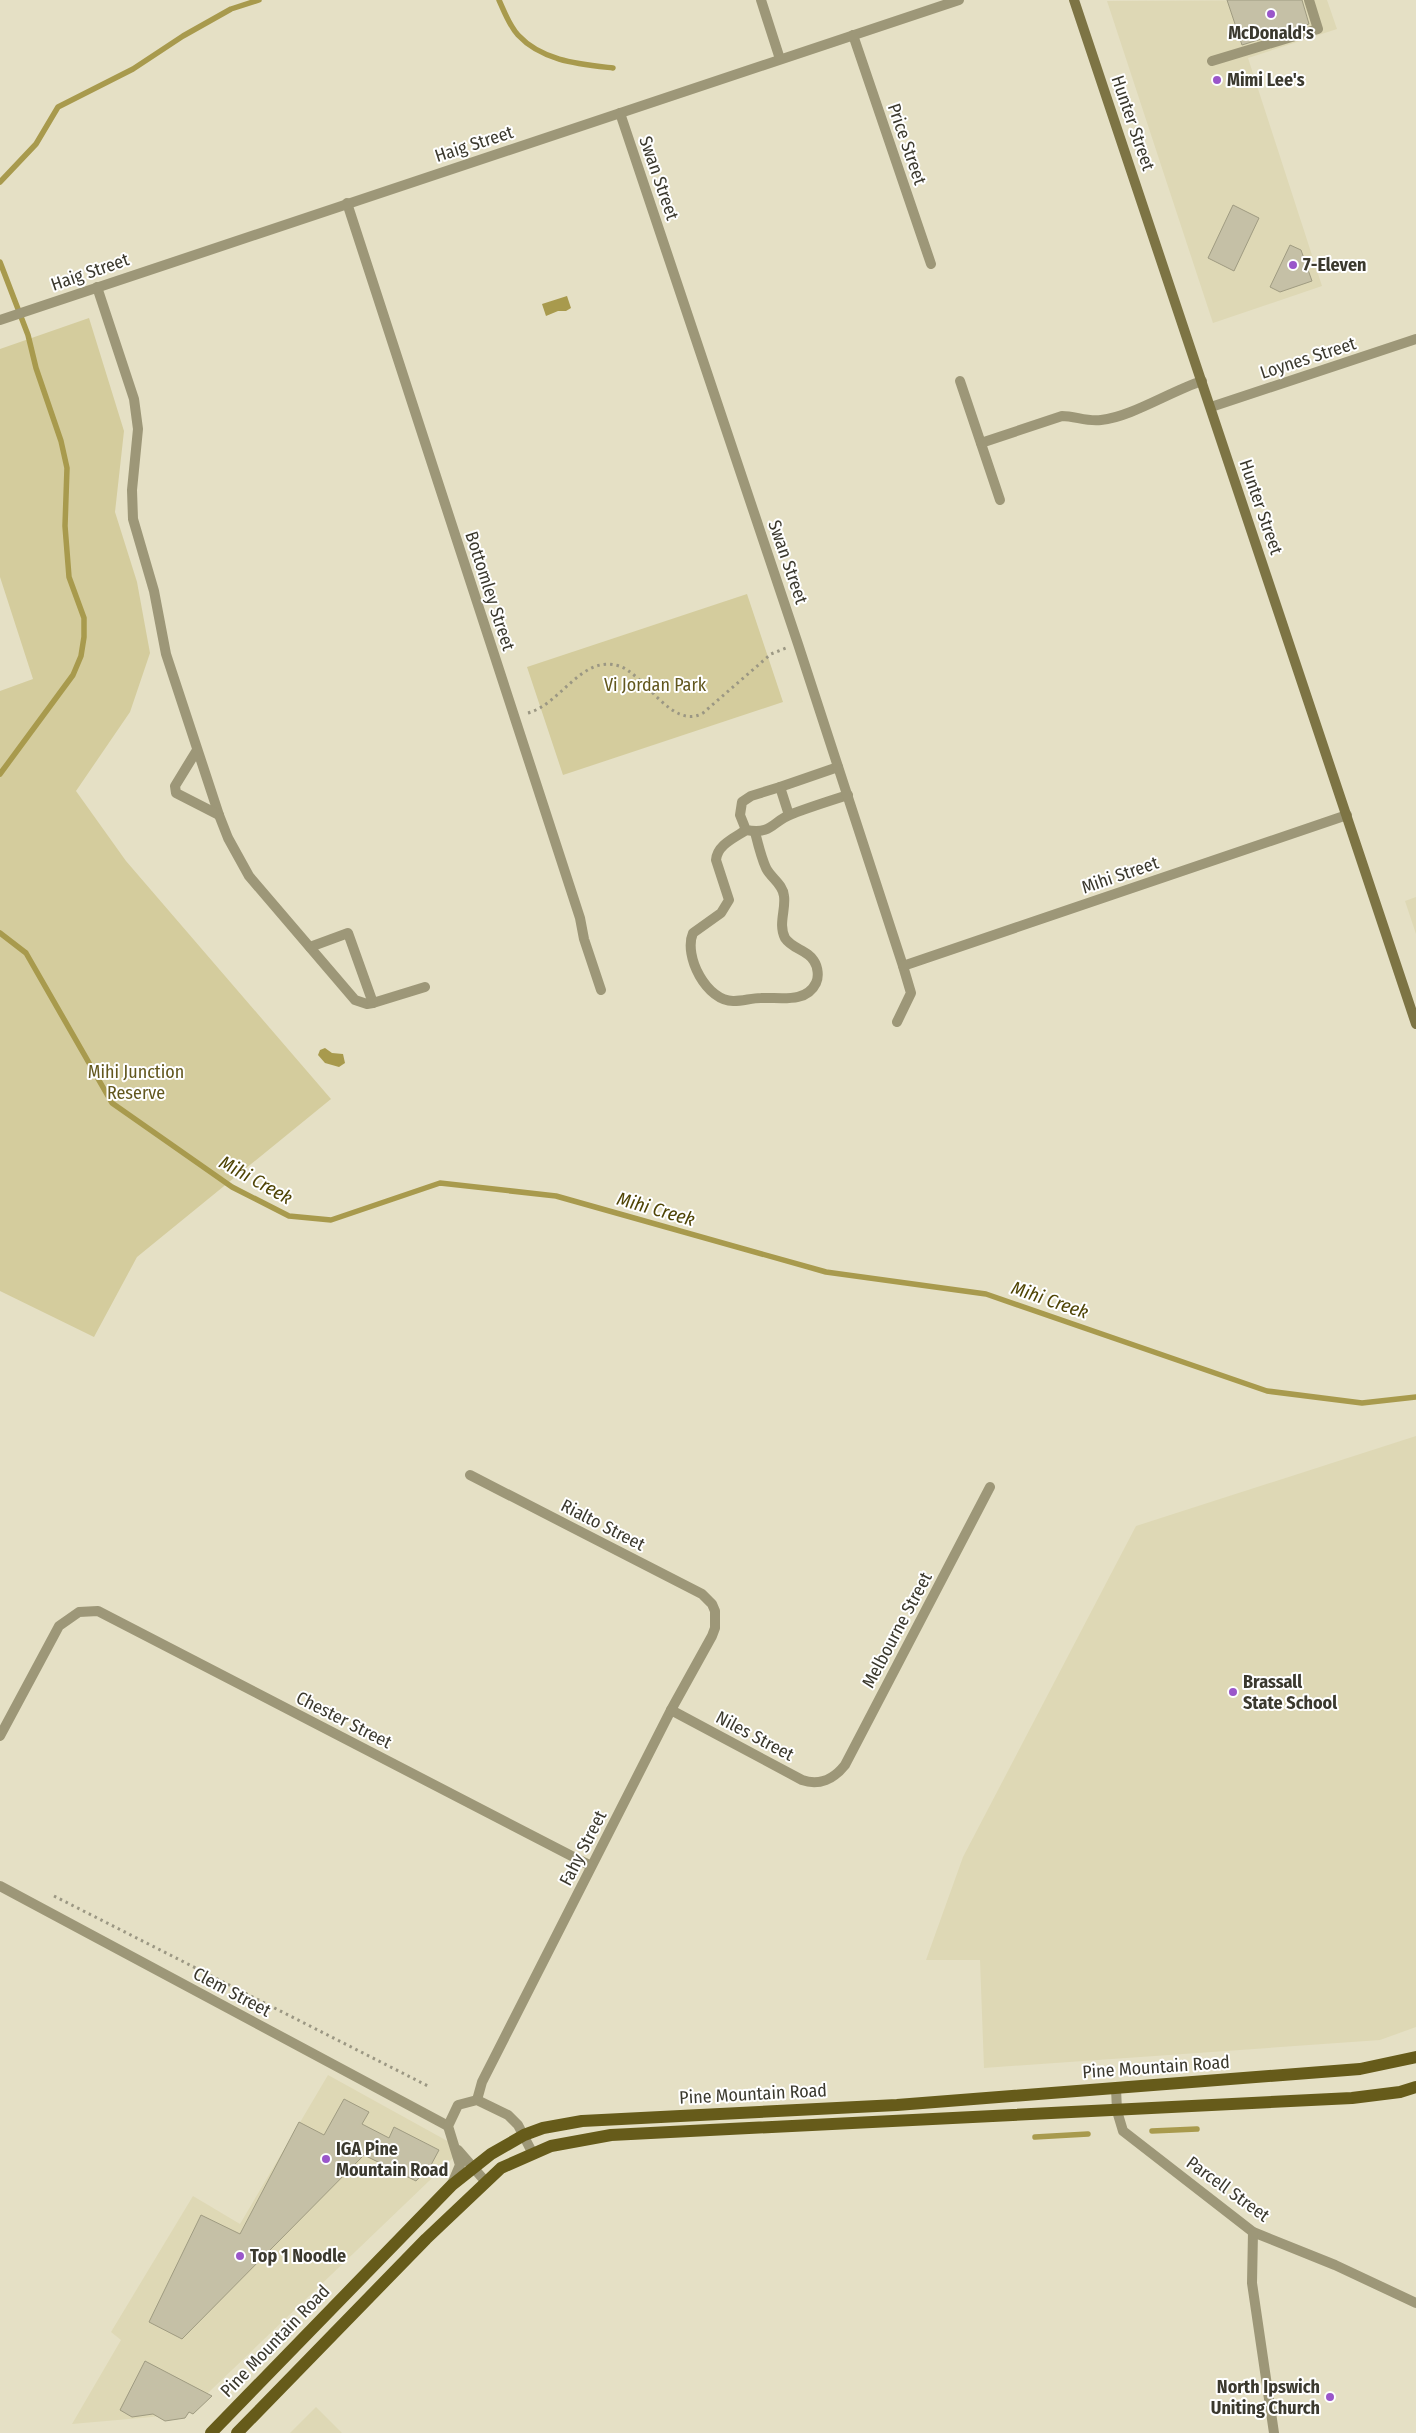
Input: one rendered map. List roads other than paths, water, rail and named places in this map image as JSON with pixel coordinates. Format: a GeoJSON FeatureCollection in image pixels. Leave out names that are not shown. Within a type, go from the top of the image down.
{"type":"FeatureCollection","features":[{"type":"Feature","properties":{"kind":"main road","name":"Hunter Street"},"geometry":{"type":"LineString","coordinates":[[1074,0],[1348,815],[1416,1024]]}},
{"type":"Feature","properties":{"kind":"main road","name":"Pine Mountain Road"},"geometry":{"type":"LineString","coordinates":[[211,2433],[452,2185],[472,2167],[524,2135],[560,2124],[609,2118],[897,2105],[1360,2069],[1416,2057]]}},
{"type":"Feature","properties":{"kind":"main road","name":"Pine Mountain Road"},"geometry":{"type":"LineString","coordinates":[[237,2433],[485,2181],[502,2168],[532,2152],[567,2141],[611,2135],[1352,2098],[1400,2092],[1416,2087]]}},
{"type":"Feature","properties":{"kind":"street"},"geometry":{"type":"LineString","coordinates":[[761,0],[780,59]]}},
{"type":"Feature","properties":{"kind":"street","name":"Haig Street"},"geometry":{"type":"LineString","coordinates":[[0,320],[959,0]]}},
{"type":"Feature","properties":{"kind":"street"},"geometry":{"type":"LineString","coordinates":[[1212,62],[1318,29],[1309,0]]}},
{"type":"Feature","properties":{"kind":"street","name":"Price Street"},"geometry":{"type":"LineString","coordinates":[[853,35],[932,264]]}},
{"type":"Feature","properties":{"kind":"street","name":"Swan Street"},"geometry":{"type":"LineString","coordinates":[[620,112],[798,644],[903,966],[911,993],[897,1022]]}},
{"type":"Feature","properties":{"kind":"street","name":"Bottomley Street"},"geometry":{"type":"LineString","coordinates":[[347,203],[580,918],[584,939],[600,990]]}},
{"type":"Feature","properties":{"kind":"street"},"geometry":{"type":"LineString","coordinates":[[97,287],[134,399],[137,414],[138,429],[132,490],[133,519],[154,591],[166,654],[228,838],[249,876],[350,996],[361,1003],[374,1003],[425,987]]}},
{"type":"Feature","properties":{"kind":"street","name":"Loynes Street"},"geometry":{"type":"LineString","coordinates":[[1211,407],[1416,340]]}},
{"type":"Feature","properties":{"kind":"street"},"geometry":{"type":"LineString","coordinates":[[960,381],[1000,500]]}},
{"type":"Feature","properties":{"kind":"street"},"geometry":{"type":"LineString","coordinates":[[981,443],[1062,416],[1102,420],[1130,412],[1178,389],[1202,381]]}},
{"type":"Feature","properties":{"kind":"street"},"geometry":{"type":"LineString","coordinates":[[197,750],[175,786],[176,793],[179,797],[219,815]]}},
{"type":"Feature","properties":{"kind":"street"},"geometry":{"type":"LineString","coordinates":[[838,767],[751,796],[742,802],[740,815],[750,831],[767,869],[783,890],[782,926],[785,937],[793,947],[814,960],[818,971],[817,981],[813,989],[802,996],[733,1001],[719,999],[710,992],[689,949],[693,933],[721,913],[729,900],[716,860],[716,854],[720,848],[750,831],[778,824],[789,815],[848,795]]}},
{"type":"Feature","properties":{"kind":"street"},"geometry":{"type":"LineString","coordinates":[[780,787],[789,815]]}},
{"type":"Feature","properties":{"kind":"street","name":"Mihi Street"},"geometry":{"type":"LineString","coordinates":[[903,966],[1348,815]]}},
{"type":"Feature","properties":{"kind":"street"},"geometry":{"type":"LineString","coordinates":[[310,947],[348,933],[374,1003]]}},
{"type":"Feature","properties":{"kind":"street","name":"Rialto Street"},"geometry":{"type":"LineString","coordinates":[[470,1474],[702,1594],[712,1604],[715,1611]]}},
{"type":"Feature","properties":{"kind":"street","name":"Melbourne Street"},"geometry":{"type":"LineString","coordinates":[[826,1781],[845,1765],[990,1488]]}},
{"type":"Feature","properties":{"kind":"street","name":"Chester Street"},"geometry":{"type":"LineString","coordinates":[[0,1736],[59,1626],[79,1612],[92,1611],[105,1614],[591,1866]]}},
{"type":"Feature","properties":{"kind":"street","name":"Fahy Street"},"geometry":{"type":"LineString","coordinates":[[477,2100],[482,2082],[591,1866],[712,1636],[715,1628],[715,1611]]}},
{"type":"Feature","properties":{"kind":"street","name":"Niles Street"},"geometry":{"type":"LineString","coordinates":[[672,1710],[802,1780],[814,1783],[826,1781]]}},
{"type":"Feature","properties":{"kind":"street","name":"Clem Street"},"geometry":{"type":"LineString","coordinates":[[0,1886],[448,2126]]}},
{"type":"Feature","properties":{"kind":"street","name":"Parcell Street"},"geometry":{"type":"LineString","coordinates":[[1116,2088],[1117,2111],[1123,2130],[1253,2232],[1335,2265],[1416,2303]]}},
{"type":"Feature","properties":{"kind":"street"},"geometry":{"type":"LineString","coordinates":[[452,2185],[460,2164],[457,2149],[448,2126],[458,2105],[477,2100],[508,2115],[524,2135],[532,2152]]}},
{"type":"Feature","properties":{"kind":"street"},"geometry":{"type":"LineString","coordinates":[[457,2149],[485,2181]]}},
{"type":"Feature","properties":{"kind":"street"},"geometry":{"type":"LineString","coordinates":[[1253,2232],[1252,2283],[1274,2433]]}},
{"type":"Feature","properties":{"kind":"waterway"},"geometry":{"type":"LineString","coordinates":[[0,182],[36,144],[58,107],[133,69],[183,36],[231,9],[259,0]]}},
{"type":"Feature","properties":{"kind":"waterway"},"geometry":{"type":"LineString","coordinates":[[499,0],[507,18],[518,35],[538,51],[574,63],[613,68]]}},
{"type":"Feature","properties":{"kind":"waterway"},"geometry":{"type":"LineString","coordinates":[[0,262],[28,335],[36,368],[61,441],[67,468],[65,526],[69,577],[84,618],[81,656],[73,675],[0,774]]}},
{"type":"Feature","properties":{"kind":"waterway","name":"Mihi Creek"},"geometry":{"type":"LineString","coordinates":[[0,933],[26,953],[112,1103],[232,1187],[289,1216],[331,1220],[440,1183],[556,1196],[826,1272],[986,1294],[1267,1391],[1362,1403],[1416,1397]]}},
{"type":"Feature","properties":{"kind":"waterway"},"geometry":{"type":"LineString","coordinates":[[1152,2131],[1197,2129]]}},
{"type":"Feature","properties":{"kind":"waterway"},"geometry":{"type":"LineString","coordinates":[[1035,2137],[1088,2134]]}},
{"type":"Feature","properties":{"kind":"place","name":"McDonald's"},"geometry":{"type":"Point","coordinates":[1271,14]}},
{"type":"Feature","properties":{"kind":"place","name":"Mimi Lee's"},"geometry":{"type":"Point","coordinates":[1217,80]}},
{"type":"Feature","properties":{"kind":"place","name":"7-Eleven"},"geometry":{"type":"Point","coordinates":[1293,265]}},
{"type":"Feature","properties":{"kind":"place","name":"Brassall State School"},"geometry":{"type":"Point","coordinates":[1233,1692]}},
{"type":"Feature","properties":{"kind":"place","name":"IGA Pine Mountain Road"},"geometry":{"type":"Point","coordinates":[326,2159]}},
{"type":"Feature","properties":{"kind":"place","name":"Top 1 Noodle"},"geometry":{"type":"Point","coordinates":[240,2256]}},
{"type":"Feature","properties":{"kind":"place","name":"North Ipswich Uniting Church"},"geometry":{"type":"Point","coordinates":[1330,2397]}},
{"type":"Feature","properties":{"kind":"park label","name":"Vi Jordan Park"},"geometry":{"type":"Point","coordinates":[655,685]}},
{"type":"Feature","properties":{"kind":"park label","name":"Mihi Junction Reserve"},"geometry":{"type":"Point","coordinates":[136,1082]}}]}
